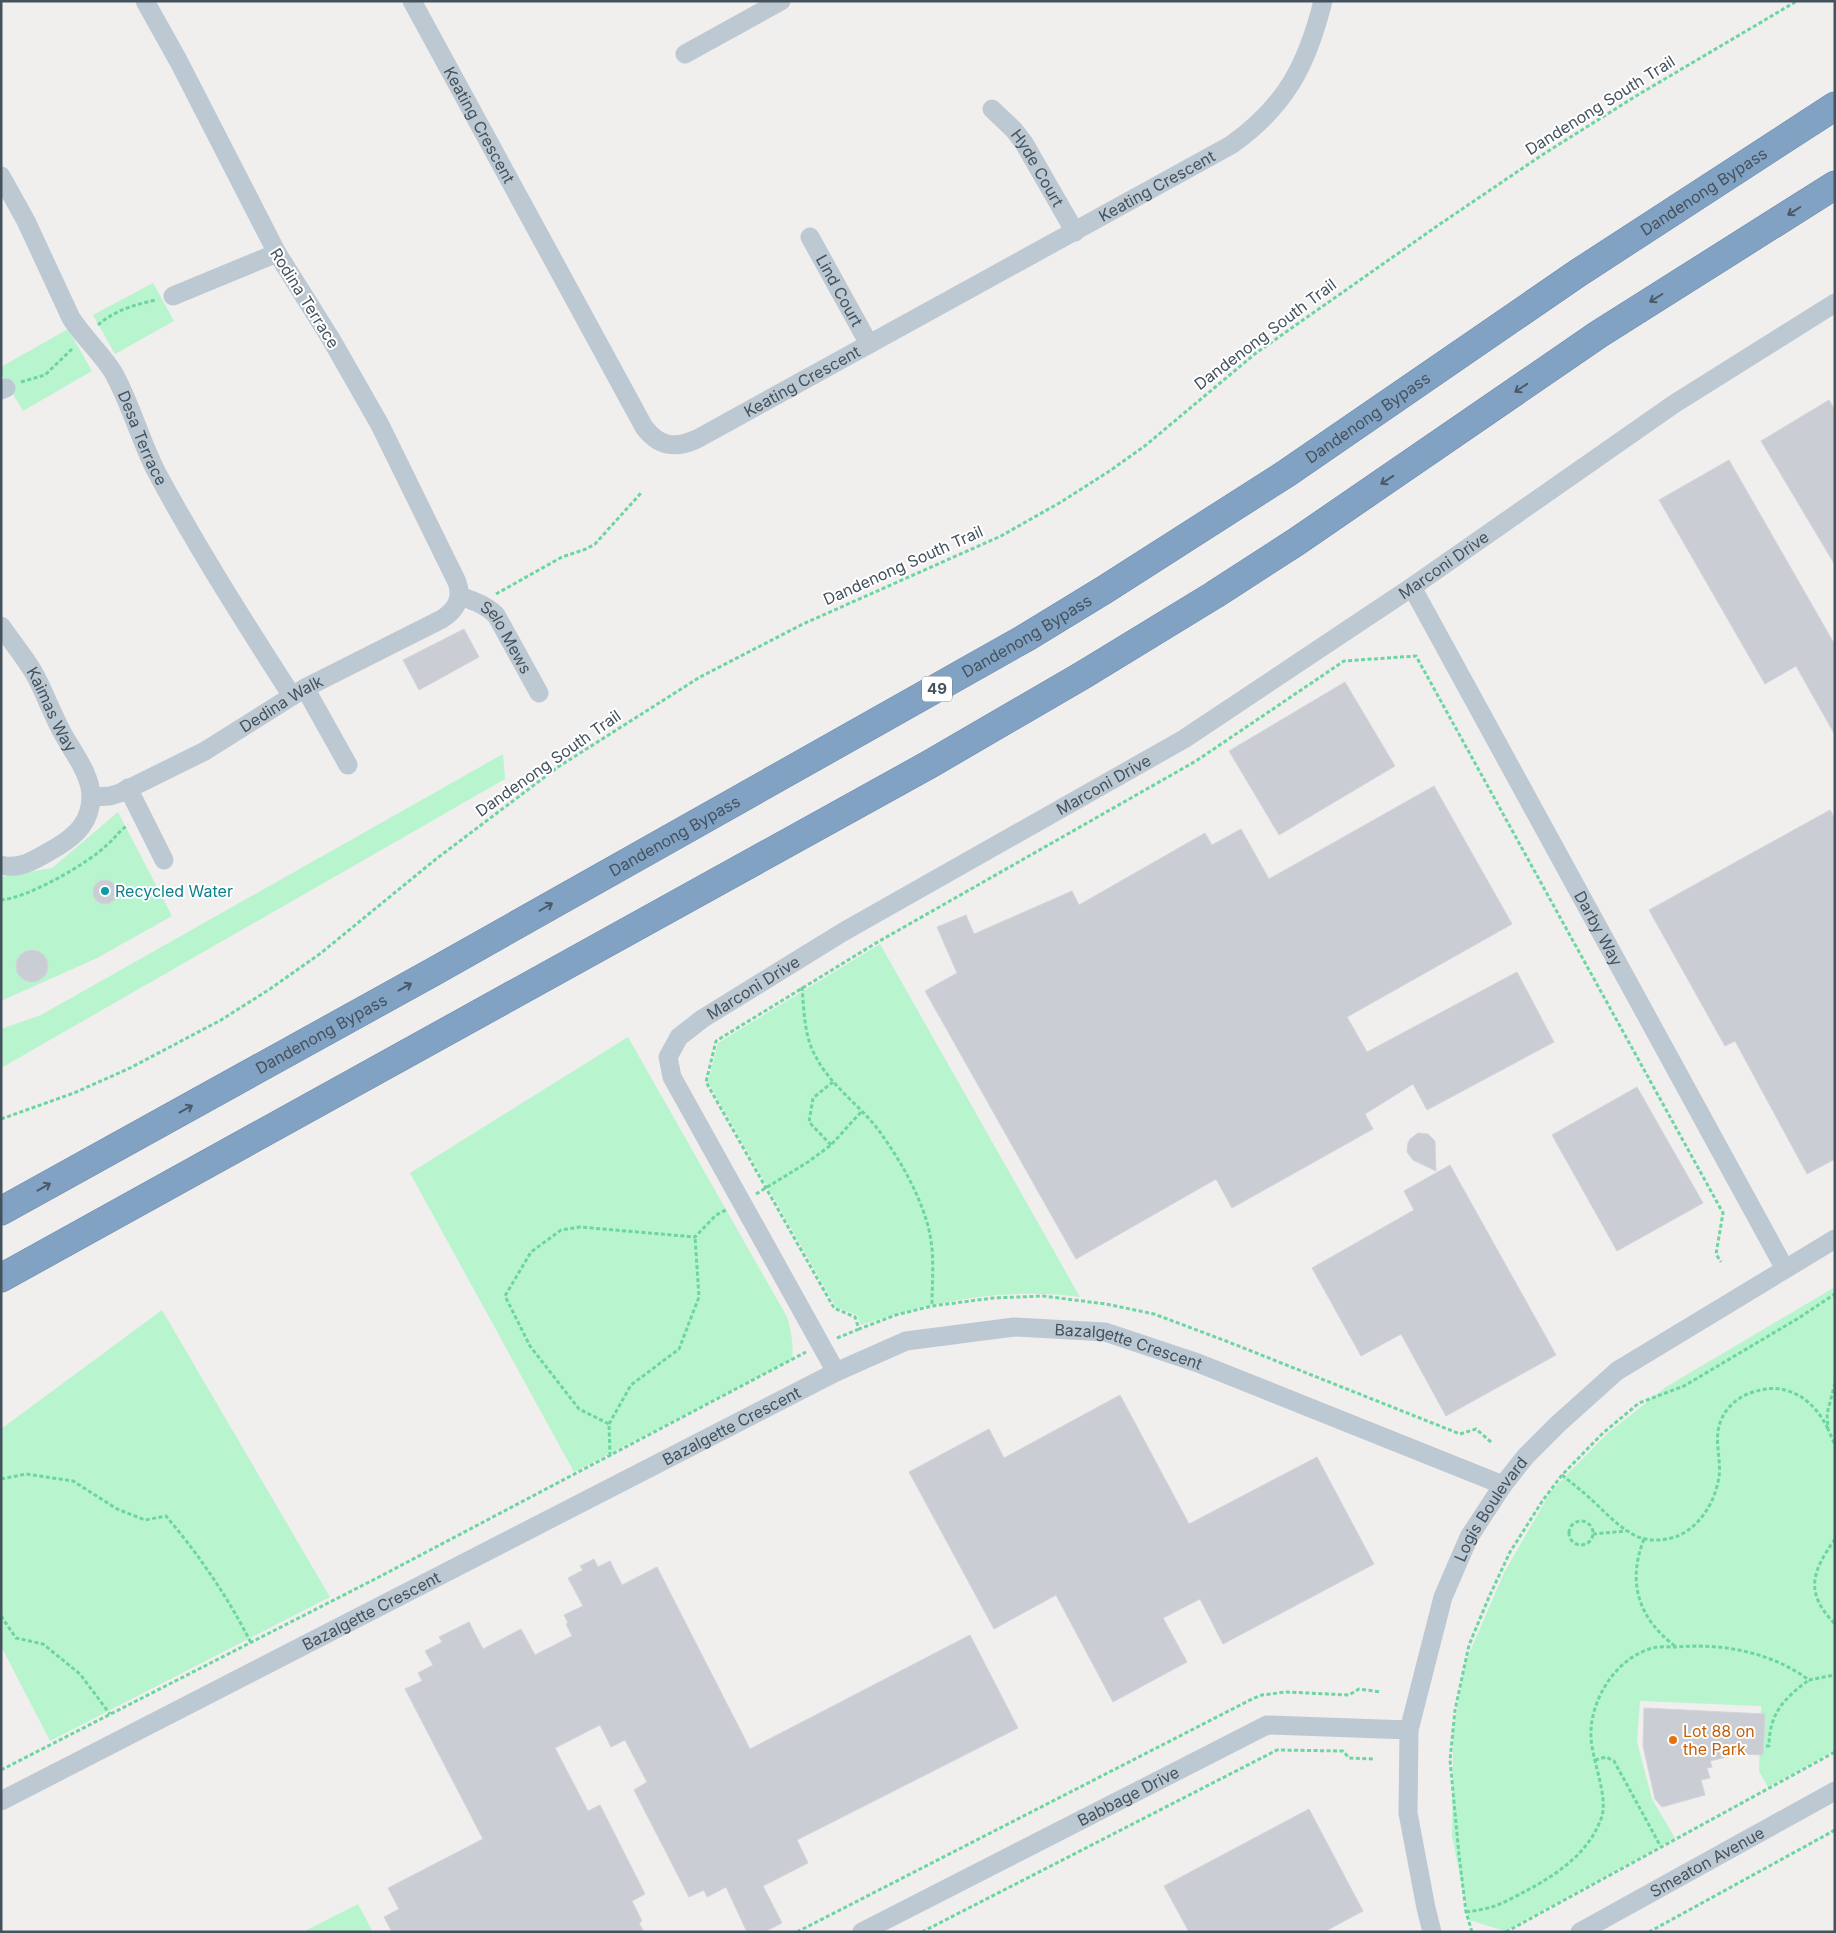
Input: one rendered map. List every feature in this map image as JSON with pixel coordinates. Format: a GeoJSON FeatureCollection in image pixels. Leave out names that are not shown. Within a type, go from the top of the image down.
{"type":"FeatureCollection","features":[{"type":"Feature","properties":{"kind":"highway","name":"Dandenong Bypass"},"geometry":{"type":"LineString","coordinates":[[1,1210],[433,972],[730,803],[916,700],[1066,613],[1287,473],[1578,273],[1835,106]]}},
{"type":"Feature","properties":{"kind":"highway"},"geometry":{"type":"LineString","coordinates":[[1,1278],[914,773],[1083,675],[1214,595],[1296,542],[1599,334],[1835,185]]}},
{"type":"Feature","properties":{"kind":"street","name":"Rodina Terrace"},"geometry":{"type":"LineString","coordinates":[[145,1],[179,62],[277,253],[331,339],[380,425],[457,582],[460,596]]}},
{"type":"Feature","properties":{"kind":"street","name":"Keating Crescent"},"geometry":{"type":"LineString","coordinates":[[412,1],[644,427],[651,436],[660,442],[671,445],[688,443],[1231,145],[1271,112],[1286,93],[1300,69],[1310,46],[1323,1]]}},
{"type":"Feature","properties":{"kind":"street"},"geometry":{"type":"LineString","coordinates":[[685,54],[781,1]]}},
{"type":"Feature","properties":{"kind":"street","name":"Hyde Court"},"geometry":{"type":"LineString","coordinates":[[992,109],[1014,130],[1024,143],[1075,232]]}},
{"type":"Feature","properties":{"kind":"street","name":"Desa Terrace"},"geometry":{"type":"LineString","coordinates":[[1,176],[26,221],[72,318],[112,371],[120,386],[147,452],[164,486],[242,618],[298,692],[348,765]]}},
{"type":"Feature","properties":{"kind":"street","name":"Lind Court"},"geometry":{"type":"LineString","coordinates":[[810,237],[869,344]]}},
{"type":"Feature","properties":{"kind":"street"},"geometry":{"type":"LineString","coordinates":[[173,296],[277,253]]}},
{"type":"Feature","properties":{"kind":"street","name":"Marconi Drive"},"geometry":{"type":"LineString","coordinates":[[836,1372],[672,1077],[668,1057],[679,1037],[702,1020],[843,932],[1184,739],[1412,587],[1674,404],[1835,304]]}},
{"type":"Feature","properties":{"kind":"street","name":"Darby Way"},"geometry":{"type":"LineString","coordinates":[[1412,587],[1785,1269]]}},
{"type":"Feature","properties":{"kind":"street","name":"Selo Mews"},"geometry":{"type":"LineString","coordinates":[[460,596],[480,603],[496,615],[540,693]]}},
{"type":"Feature","properties":{"kind":"street","name":"Dedina Walk"},"geometry":{"type":"LineString","coordinates":[[91,797],[110,796],[206,751],[298,692],[442,619],[455,608],[460,596]]}},
{"type":"Feature","properties":{"kind":"street","name":"Kaimas Way"},"geometry":{"type":"LineString","coordinates":[[1,626],[24,657],[40,684],[58,725],[87,780],[91,797]]}},
{"type":"Feature","properties":{"kind":"street"},"geometry":{"type":"LineString","coordinates":[[128,788],[164,860]]}},
{"type":"Feature","properties":{"kind":"street"},"geometry":{"type":"LineString","coordinates":[[1,865],[25,864],[70,840],[81,829],[86,820],[91,797]]}},
{"type":"Feature","properties":{"kind":"street","name":"Logis Boulevard"},"geometry":{"type":"LineString","coordinates":[[1432,1932],[1408,1813],[1409,1730],[1443,1597],[1469,1537],[1503,1485],[1526,1456],[1558,1424],[1617,1371],[1835,1239]]}},
{"type":"Feature","properties":{"kind":"street","name":"Bazalgette Crescent"},"geometry":{"type":"LineString","coordinates":[[1,1801],[836,1372],[906,1341],[1014,1327],[1105,1332],[1198,1363],[1503,1485]]}},
{"type":"Feature","properties":{"kind":"street","name":"Babbage Drive"},"geometry":{"type":"LineString","coordinates":[[862,1932],[1267,1725],[1409,1730]]}},
{"type":"Feature","properties":{"kind":"street","name":"Smeaton Avenue"},"geometry":{"type":"LineString","coordinates":[[1580,1932],[1835,1792]]}},
{"type":"Feature","properties":{"kind":"path","name":"Dandenong South Trail"},"geometry":{"type":"LineString","coordinates":[[1,1119],[74,1093],[130,1068],[178,1044],[253,1000],[321,953],[436,859],[558,767],[700,677],[802,624],[1001,536],[1062,502],[1146,445],[1256,353],[1440,224],[1542,155],[1636,96],[1797,1]]}},
{"type":"Feature","properties":{"kind":"path"},"geometry":{"type":"LineString","coordinates":[[4,389],[44,374],[104,319],[125,308],[173,296]]}},
{"type":"Feature","properties":{"kind":"path"},"geometry":{"type":"LineString","coordinates":[[480,603],[556,560],[586,549],[594,544],[637,495],[641,493]]}},
{"type":"Feature","properties":{"kind":"path"},"geometry":{"type":"LineString","coordinates":[[1491,1442],[1476,1430],[1460,1434],[1154,1314],[1106,1304],[1043,1296],[993,1298],[932,1306],[896,1315],[859,1329],[855,1317],[834,1308],[706,1082],[716,1041],[876,943],[1196,761],[1344,661],[1416,656],[1723,1213],[1716,1254],[1721,1262]]}},
{"type":"Feature","properties":{"kind":"path"},"geometry":{"type":"LineString","coordinates":[[1,900],[26,894],[84,862],[108,845],[120,830],[142,816]]}},
{"type":"Feature","properties":{"kind":"path"},"geometry":{"type":"LineString","coordinates":[[802,987],[806,1026],[816,1058],[882,1134],[917,1195],[929,1230],[932,1257],[932,1306]]}},
{"type":"Feature","properties":{"kind":"path"},"geometry":{"type":"LineString","coordinates":[[832,1145],[810,1122],[812,1098],[834,1081]]}},
{"type":"Feature","properties":{"kind":"path"},"geometry":{"type":"LineString","coordinates":[[610,1457],[609,1424],[632,1385],[679,1349],[699,1298],[695,1237],[716,1215],[741,1203],[832,1145],[861,1112]]}},
{"type":"Feature","properties":{"kind":"path"},"geometry":{"type":"LineString","coordinates":[[609,1424],[579,1410],[530,1346],[505,1296],[531,1252],[561,1230],[580,1227],[695,1237]]}},
{"type":"Feature","properties":{"kind":"path"},"geometry":{"type":"LineString","coordinates":[[1472,1932],[1466,1912],[1450,1760],[1455,1710],[1469,1646],[1510,1552],[1543,1500],[1562,1475],[1602,1434],[1640,1404],[1684,1386],[1797,1319],[1835,1294]]}},
{"type":"Feature","properties":{"kind":"path"},"geometry":{"type":"LineString","coordinates":[[1,1770],[610,1457],[821,1344]]}},
{"type":"Feature","properties":{"kind":"path"},"geometry":{"type":"LineString","coordinates":[[1828,1429],[1828,1414],[1835,1383]]}},
{"type":"Feature","properties":{"kind":"path"},"geometry":{"type":"LineString","coordinates":[[1562,1475],[1626,1531],[1644,1539],[1667,1539],[1687,1531],[1699,1522],[1710,1506],[1719,1476],[1718,1432],[1722,1418],[1730,1405],[1742,1396],[1761,1389],[1774,1388],[1788,1391],[1805,1400],[1818,1412],[1835,1445]]}},
{"type":"Feature","properties":{"kind":"path"},"geometry":{"type":"LineString","coordinates":[[1,1479],[26,1474],[73,1480],[117,1509],[146,1520],[166,1516],[188,1542],[236,1612],[251,1643]]}},
{"type":"Feature","properties":{"kind":"path"},"geometry":{"type":"LineString","coordinates":[[1584,1521],[1591,1526],[1593,1534],[1587,1544],[1580,1546],[1570,1540],[1568,1531],[1576,1522],[1584,1521]]}},
{"type":"Feature","properties":{"kind":"path"},"geometry":{"type":"LineString","coordinates":[[1593,1534],[1626,1531]]}},
{"type":"Feature","properties":{"kind":"path"},"geometry":{"type":"LineString","coordinates":[[1644,1539],[1639,1551],[1636,1578],[1638,1595],[1643,1610],[1663,1636],[1676,1646]]}},
{"type":"Feature","properties":{"kind":"path"},"geometry":{"type":"LineString","coordinates":[[1835,1539],[1816,1570],[1814,1586],[1825,1614],[1835,1624]]}},
{"type":"Feature","properties":{"kind":"path"},"geometry":{"type":"LineString","coordinates":[[1,1616],[16,1638],[43,1644],[80,1674],[110,1714]]}},
{"type":"Feature","properties":{"kind":"path"},"geometry":{"type":"LineString","coordinates":[[1466,1912],[1493,1907],[1553,1876],[1575,1858],[1590,1839],[1602,1818],[1603,1802],[1590,1731],[1596,1703],[1611,1678],[1628,1659],[1653,1648],[1676,1646],[1700,1646],[1745,1651],[1781,1663],[1808,1680]]}},
{"type":"Feature","properties":{"kind":"path"},"geometry":{"type":"LineString","coordinates":[[1766,1746],[1769,1746],[1769,1730],[1776,1712],[1790,1694],[1808,1680],[1834,1676]]}},
{"type":"Feature","properties":{"kind":"path"},"geometry":{"type":"LineString","coordinates":[[797,1932],[1252,1699],[1262,1695],[1286,1692],[1349,1695],[1358,1690],[1381,1692]]}},
{"type":"Feature","properties":{"kind":"path"},"geometry":{"type":"LineString","coordinates":[[922,1932],[1277,1750],[1343,1751],[1349,1758],[1373,1759]]}},
{"type":"Feature","properties":{"kind":"path"},"geometry":{"type":"LineString","coordinates":[[1506,1932],[1835,1752]]}},
{"type":"Feature","properties":{"kind":"path"},"geometry":{"type":"LineString","coordinates":[[1595,1760],[1606,1757],[1614,1761],[1661,1847]]}},
{"type":"Feature","properties":{"kind":"path"},"geometry":{"type":"LineString","coordinates":[[1650,1932],[1835,1830]]}},
{"type":"Feature","properties":{"kind":"green space"},"geometry":{"type":"Polygon","coordinates":[[[153,283],[174,321],[115,354],[93,315],[153,283]]]}},
{"type":"Feature","properties":{"kind":"green space"},"geometry":{"type":"Polygon","coordinates":[[[68,329],[92,371],[23,411],[1,374],[1,367],[68,329]]]}},
{"type":"Feature","properties":{"kind":"green space"},"geometry":{"type":"Polygon","coordinates":[[[503,754],[505,779],[1,1068],[1,1029],[41,1015],[503,754]]]}},
{"type":"Feature","properties":{"kind":"green space"},"geometry":{"type":"Polygon","coordinates":[[[118,812],[172,916],[97,958],[1,1001],[1,877],[52,868],[118,812]]]}},
{"type":"Feature","properties":{"kind":"green space"},"geometry":{"type":"Polygon","coordinates":[[[880,944],[1080,1297],[1024,1294],[969,1298],[915,1309],[861,1325],[857,1315],[836,1307],[708,1082],[718,1043],[880,944]]]}},
{"type":"Feature","properties":{"kind":"green space"},"geometry":{"type":"Polygon","coordinates":[[[628,1037],[787,1317],[792,1338],[792,1359],[574,1472],[410,1173],[628,1037]]]}},
{"type":"Feature","properties":{"kind":"green space"},"geometry":{"type":"Polygon","coordinates":[[[1835,1287],[1835,1750],[1768,1787],[1759,1771],[1761,1706],[1640,1701],[1637,1742],[1652,1799],[1675,1838],[1505,1931],[1469,1920],[1452,1836],[1453,1734],[1465,1663],[1504,1573],[1551,1491],[1608,1433],[1666,1387],[1835,1287]]]}},
{"type":"Feature","properties":{"kind":"green space"},"geometry":{"type":"Polygon","coordinates":[[[162,1310],[330,1597],[50,1741],[1,1646],[1,1429],[162,1310]]]}},
{"type":"Feature","properties":{"kind":"green space"},"geometry":{"type":"Polygon","coordinates":[[[358,1904],[373,1932],[303,1932],[358,1904]]]}},
{"type":"Feature","properties":{"kind":"building"},"geometry":{"type":"Polygon","coordinates":[[[1829,400],[1835,410],[1835,565],[1761,441],[1829,400]]]}},
{"type":"Feature","properties":{"kind":"building"},"geometry":{"type":"Polygon","coordinates":[[[1729,460],[1835,645],[1835,735],[1796,666],[1765,684],[1659,500],[1729,460]]]}},
{"type":"Feature","properties":{"kind":"building"},"geometry":{"type":"Polygon","coordinates":[[[464,629],[479,657],[419,690],[403,660],[464,629]]]}},
{"type":"Feature","properties":{"kind":"building"},"geometry":{"type":"Polygon","coordinates":[[[1345,682],[1395,766],[1279,835],[1229,751],[1345,682]]]}},
{"type":"Feature","properties":{"kind":"building"},"geometry":{"type":"Polygon","coordinates":[[[1434,786],[1512,924],[1347,1017],[1367,1052],[1517,972],[1554,1042],[1427,1110],[1413,1084],[1365,1114],[1373,1129],[1232,1208],[1216,1179],[1076,1259],[925,991],[957,973],[937,927],[966,915],[974,934],[1072,891],[1079,905],[1205,833],[1212,845],[1241,829],[1269,879],[1434,786]]]}},
{"type":"Feature","properties":{"kind":"building"},"geometry":{"type":"Polygon","coordinates":[[[1830,810],[1835,819],[1835,1159],[1807,1174],[1735,1041],[1725,1046],[1649,910],[1830,810]]]}},
{"type":"Feature","properties":{"kind":"building","name":"Recycled Water"},"geometry":{"type":"Polygon","coordinates":[[[105,880],[110,881],[116,887],[116,897],[110,903],[105,904],[100,903],[94,897],[93,892],[94,887],[100,881],[105,880]]]}},
{"type":"Feature","properties":{"kind":"building"},"geometry":{"type":"Polygon","coordinates":[[[32,950],[43,955],[48,966],[43,977],[32,982],[21,977],[16,966],[21,955],[32,950]]]}},
{"type":"Feature","properties":{"kind":"building"},"geometry":{"type":"Polygon","coordinates":[[[1637,1087],[1703,1203],[1617,1251],[1552,1135],[1637,1087]]]}},
{"type":"Feature","properties":{"kind":"building"},"geometry":{"type":"Polygon","coordinates":[[[1418,1133],[1428,1134],[1435,1141],[1436,1171],[1413,1160],[1407,1152],[1410,1139],[1418,1133]]]}},
{"type":"Feature","properties":{"kind":"building"},"geometry":{"type":"Polygon","coordinates":[[[1450,1165],[1556,1355],[1446,1416],[1401,1334],[1361,1356],[1312,1268],[1414,1210],[1404,1191],[1450,1165]]]}},
{"type":"Feature","properties":{"kind":"building"},"geometry":{"type":"Polygon","coordinates":[[[1120,1395],[1189,1524],[1317,1457],[1374,1564],[1223,1644],[1200,1599],[1163,1618],[1187,1662],[1113,1702],[1056,1595],[994,1629],[909,1472],[989,1429],[1004,1458],[1120,1395]]]}},
{"type":"Feature","properties":{"kind":"building"},"geometry":{"type":"Polygon","coordinates":[[[594,1559],[598,1567],[610,1561],[622,1585],[657,1567],[750,1749],[970,1635],[1018,1728],[797,1840],[808,1863],[763,1886],[782,1923],[764,1932],[747,1932],[726,1887],[707,1897],[704,1890],[689,1897],[634,1790],[647,1782],[625,1740],[611,1747],[600,1725],[555,1748],[588,1811],[600,1805],[645,1894],[632,1901],[642,1921],[639,1923],[644,1932],[392,1932],[384,1917],[399,1909],[388,1888],[483,1839],[405,1689],[422,1681],[418,1673],[433,1665],[425,1651],[442,1642],[439,1637],[469,1622],[483,1649],[521,1629],[535,1655],[572,1636],[564,1615],[583,1606],[568,1578],[583,1570],[580,1566],[594,1559]]]}},
{"type":"Feature","properties":{"kind":"building"},"geometry":{"type":"Polygon","coordinates":[[[1644,1708],[1765,1714],[1763,1755],[1739,1754],[1710,1761],[1712,1767],[1707,1768],[1710,1778],[1701,1780],[1705,1795],[1662,1807],[1655,1799],[1643,1746],[1644,1708]]]}},
{"type":"Feature","properties":{"kind":"building"},"geometry":{"type":"Polygon","coordinates":[[[1309,1809],[1363,1911],[1324,1932],[1189,1932],[1164,1886],[1309,1809]]]}},
{"type":"Feature","properties":{"kind":"place","name":"Recycled Water"},"geometry":{"type":"Point","coordinates":[105,891]}},
{"type":"Feature","properties":{"kind":"place","name":"Lot 88 on the Park"},"geometry":{"type":"Point","coordinates":[1673,1740]}}]}
